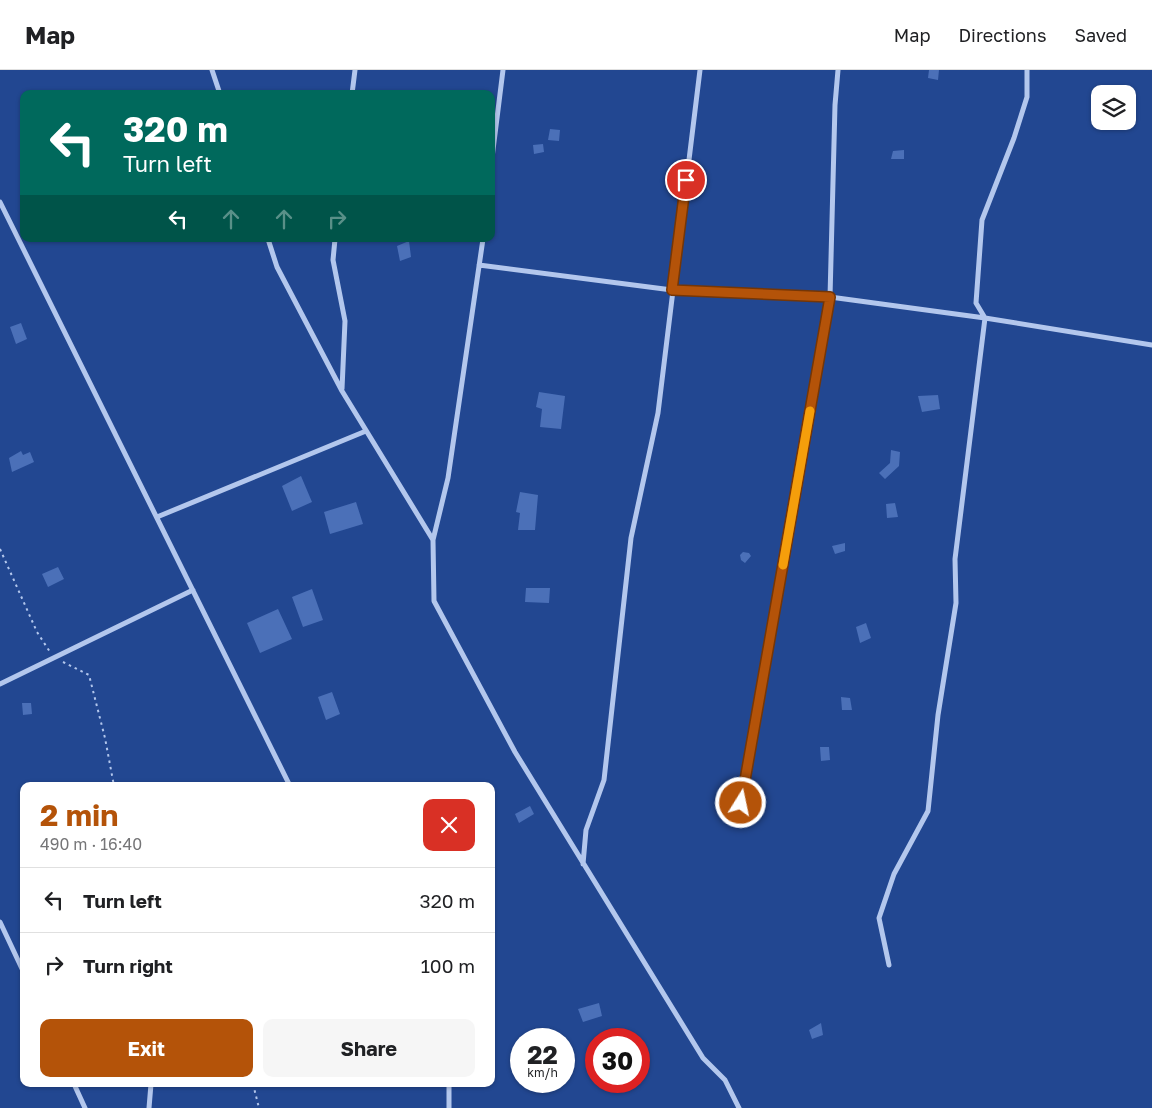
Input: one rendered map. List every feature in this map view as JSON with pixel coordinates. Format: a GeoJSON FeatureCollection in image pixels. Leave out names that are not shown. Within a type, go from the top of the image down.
{"type":"FeatureCollection","features":[{"type":"Feature","properties":{"kind":"street"},"geometry":{"type":"LineString","coordinates":[[212,70],[219,90]]}},
{"type":"Feature","properties":{"kind":"street"},"geometry":{"type":"LineString","coordinates":[[352,90],[355,70]]}},
{"type":"Feature","properties":{"kind":"street"},"geometry":{"type":"LineString","coordinates":[[495,136],[504,70]]}},
{"type":"Feature","properties":{"kind":"street"},"geometry":{"type":"LineString","coordinates":[[583,864],[586,830],[604,780],[631,538],[658,413],[700,70]]}},
{"type":"Feature","properties":{"kind":"street"},"geometry":{"type":"LineString","coordinates":[[738,823],[830,297],[835,104],[838,70]]}},
{"type":"Feature","properties":{"kind":"street"},"geometry":{"type":"LineString","coordinates":[[889,965],[879,918],[894,874],[928,811],[938,715],[956,603],[955,559],[985,318],[976,303],[982,220],[1014,138],[1027,97],[1027,70]]}},
{"type":"Feature","properties":{"kind":"street"},"geometry":{"type":"LineString","coordinates":[[0,202],[288,782]]}},
{"type":"Feature","properties":{"kind":"street"},"geometry":{"type":"LineString","coordinates":[[269,242],[277,267],[342,391],[433,540]]}},
{"type":"Feature","properties":{"kind":"street"},"geometry":{"type":"LineString","coordinates":[[335,242],[333,260],[345,321],[342,391]]}},
{"type":"Feature","properties":{"kind":"street"},"geometry":{"type":"LineString","coordinates":[[483,242],[448,478],[433,540],[434,601],[515,752],[703,1058],[724,1080],[739,1108]]}},
{"type":"Feature","properties":{"kind":"street"},"geometry":{"type":"LineString","coordinates":[[480,265],[672,290],[830,297],[985,318],[1152,344]]}},
{"type":"Feature","properties":{"kind":"street"},"geometry":{"type":"LineString","coordinates":[[157,517],[366,431]]}},
{"type":"Feature","properties":{"kind":"street"},"geometry":{"type":"LineString","coordinates":[[0,684],[193,590]]}},
{"type":"Feature","properties":{"kind":"street"},"geometry":{"type":"LineString","coordinates":[[0,922],[20,965]]}},
{"type":"Feature","properties":{"kind":"street"},"geometry":{"type":"LineString","coordinates":[[75,1087],[85,1108]]}},
{"type":"Feature","properties":{"kind":"street"},"geometry":{"type":"LineString","coordinates":[[149,1108],[151,1087]]}},
{"type":"Feature","properties":{"kind":"street"},"geometry":{"type":"LineString","coordinates":[[449,1087],[449,1108]]}},
{"type":"Feature","properties":{"kind":"path"},"geometry":{"type":"LineString","coordinates":[[0,549],[37,632],[54,659],[89,675],[105,738],[113,782]]}},
{"type":"Feature","properties":{"kind":"path"},"geometry":{"type":"LineString","coordinates":[[254,1087],[259,1108]]}},
{"type":"Feature","properties":{"kind":"building"},"geometry":{"type":"Polygon","coordinates":[[[929,70],[939,70],[938,80],[928,78],[929,70]]]}},
{"type":"Feature","properties":{"kind":"building"},"geometry":{"type":"Polygon","coordinates":[[[550,129],[560,130],[559,141],[548,140],[550,129]]]}},
{"type":"Feature","properties":{"kind":"building"},"geometry":{"type":"Polygon","coordinates":[[[543,144],[544,152],[534,154],[533,145],[543,144]]]}},
{"type":"Feature","properties":{"kind":"building"},"geometry":{"type":"Polygon","coordinates":[[[904,150],[904,159],[891,159],[893,151],[904,150]]]}},
{"type":"Feature","properties":{"kind":"building"},"geometry":{"type":"Polygon","coordinates":[[[409,242],[411,257],[400,261],[397,246],[409,242]]]}},
{"type":"Feature","properties":{"kind":"building"},"geometry":{"type":"Polygon","coordinates":[[[21,323],[27,339],[16,344],[10,327],[21,323]]]}},
{"type":"Feature","properties":{"kind":"building"},"geometry":{"type":"Polygon","coordinates":[[[539,392],[565,396],[561,429],[540,427],[542,409],[536,407],[539,392]]]}},
{"type":"Feature","properties":{"kind":"building"},"geometry":{"type":"Polygon","coordinates":[[[938,395],[940,409],[922,412],[918,396],[938,395]]]}},
{"type":"Feature","properties":{"kind":"building"},"geometry":{"type":"Polygon","coordinates":[[[891,450],[900,452],[899,466],[885,479],[879,473],[890,463],[891,450]]]}},
{"type":"Feature","properties":{"kind":"building"},"geometry":{"type":"Polygon","coordinates":[[[21,451],[23,455],[30,452],[34,462],[12,472],[9,458],[21,451]]]}},
{"type":"Feature","properties":{"kind":"building"},"geometry":{"type":"Polygon","coordinates":[[[301,476],[312,502],[292,511],[282,486],[301,476]]]}},
{"type":"Feature","properties":{"kind":"building"},"geometry":{"type":"Polygon","coordinates":[[[520,492],[538,495],[535,530],[518,530],[520,513],[516,512],[520,492]]]}},
{"type":"Feature","properties":{"kind":"building"},"geometry":{"type":"Polygon","coordinates":[[[356,502],[363,524],[330,534],[324,512],[356,502]]]}},
{"type":"Feature","properties":{"kind":"building"},"geometry":{"type":"Polygon","coordinates":[[[895,503],[898,517],[887,518],[886,504],[895,503]]]}},
{"type":"Feature","properties":{"kind":"building"},"geometry":{"type":"Polygon","coordinates":[[[845,543],[845,551],[835,554],[832,546],[845,543]]]}},
{"type":"Feature","properties":{"kind":"building"},"geometry":{"type":"Polygon","coordinates":[[[743,552],[749,553],[751,556],[745,563],[741,560],[740,555],[743,552]]]}},
{"type":"Feature","properties":{"kind":"building"},"geometry":{"type":"Polygon","coordinates":[[[58,567],[64,579],[48,587],[42,574],[58,567]]]}},
{"type":"Feature","properties":{"kind":"building"},"geometry":{"type":"Polygon","coordinates":[[[526,588],[550,588],[549,603],[525,602],[526,588]]]}},
{"type":"Feature","properties":{"kind":"building"},"geometry":{"type":"Polygon","coordinates":[[[312,589],[323,620],[303,627],[292,597],[312,589]]]}},
{"type":"Feature","properties":{"kind":"building"},"geometry":{"type":"Polygon","coordinates":[[[278,609],[292,639],[260,653],[247,623],[278,609]]]}},
{"type":"Feature","properties":{"kind":"building"},"geometry":{"type":"Polygon","coordinates":[[[866,623],[871,638],[860,643],[856,627],[866,623]]]}},
{"type":"Feature","properties":{"kind":"building"},"geometry":{"type":"Polygon","coordinates":[[[332,692],[340,714],[326,720],[318,697],[332,692]]]}},
{"type":"Feature","properties":{"kind":"building"},"geometry":{"type":"Polygon","coordinates":[[[841,697],[850,698],[852,710],[842,710],[841,697]]]}},
{"type":"Feature","properties":{"kind":"building"},"geometry":{"type":"Polygon","coordinates":[[[22,703],[31,703],[32,714],[23,715],[22,703]]]}},
{"type":"Feature","properties":{"kind":"building"},"geometry":{"type":"Polygon","coordinates":[[[820,747],[829,747],[830,760],[821,761],[820,747]]]}},
{"type":"Feature","properties":{"kind":"building"},"geometry":{"type":"Polygon","coordinates":[[[530,806],[534,814],[519,823],[515,814],[530,806]]]}},
{"type":"Feature","properties":{"kind":"building"},"geometry":{"type":"Polygon","coordinates":[[[599,1003],[602,1016],[583,1022],[578,1009],[599,1003]]]}},
{"type":"Feature","properties":{"kind":"building"},"geometry":{"type":"Polygon","coordinates":[[[821,1023],[823,1035],[812,1039],[809,1030],[821,1023]]]}},
{"type":"Feature","properties":{"kind":"slow traffic"},"geometry":{"type":"LineString","coordinates":[[783,565],[810,411]]}},
{"type":"Feature","properties":{"kind":"route"},"geometry":{"type":"LineString","coordinates":[[686,180],[672,290],[830,297],[741,803]]}}]}
